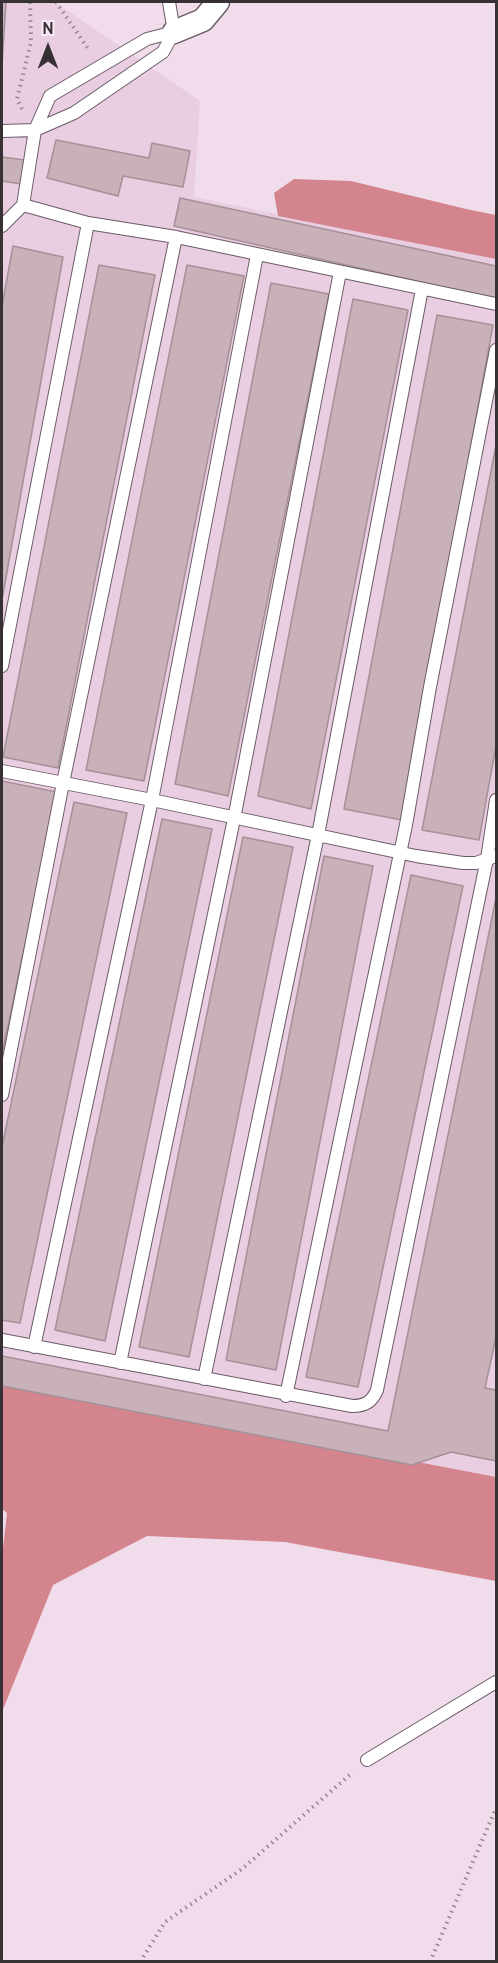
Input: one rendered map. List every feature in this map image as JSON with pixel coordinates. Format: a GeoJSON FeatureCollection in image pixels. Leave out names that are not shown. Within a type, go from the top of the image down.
{"type":"FeatureCollection","features":[{"type":"Feature","properties":{"kind":"street"},"geometry":{"type":"LineString","coordinates":[[174,32],[202,20],[218,2]]}},
{"type":"Feature","properties":{"kind":"lane"},"geometry":{"type":"LineString","coordinates":[[2,131],[35,130],[74,113],[163,52],[174,32],[169,2]]}},
{"type":"Feature","properties":{"kind":"lane"},"geometry":{"type":"LineString","coordinates":[[2,226],[23,205],[35,130],[50,96],[147,39],[174,32]]}},
{"type":"Feature","properties":{"kind":"lane"},"geometry":{"type":"LineString","coordinates":[[23,205],[88,223],[176,237],[496,304]]}},
{"type":"Feature","properties":{"kind":"lane"},"geometry":{"type":"LineString","coordinates":[[2,666],[88,223]]}},
{"type":"Feature","properties":{"kind":"lane"},"geometry":{"type":"LineString","coordinates":[[2,1095],[63,783],[176,237]]}},
{"type":"Feature","properties":{"kind":"lane"},"geometry":{"type":"LineString","coordinates":[[34,1347],[152,800],[257,255]]}},
{"type":"Feature","properties":{"kind":"lane"},"geometry":{"type":"LineString","coordinates":[[120,1363],[234,819],[340,272]]}},
{"type":"Feature","properties":{"kind":"lane"},"geometry":{"type":"LineString","coordinates":[[204,1379],[318,836],[422,289]]}},
{"type":"Feature","properties":{"kind":"lane"},"geometry":{"type":"LineString","coordinates":[[286,1395],[400,853],[496,350]]}},
{"type":"Feature","properties":{"kind":"lane"},"geometry":{"type":"LineString","coordinates":[[2,771],[152,800],[400,853],[463,863],[491,858]]}},
{"type":"Feature","properties":{"kind":"lane"},"geometry":{"type":"LineString","coordinates":[[2,1340],[286,1395],[360,1406],[368,1404],[377,1390],[491,858],[496,800]]}},
{"type":"Feature","properties":{"kind":"lane"},"geometry":{"type":"LineString","coordinates":[[367,1761],[496,1682]]}},
{"type":"Feature","properties":{"kind":"path"},"geometry":{"type":"LineString","coordinates":[[30,2],[31,42],[17,99],[35,130]]}},
{"type":"Feature","properties":{"kind":"path"},"geometry":{"type":"LineString","coordinates":[[56,2],[101,68]]}},
{"type":"Feature","properties":{"kind":"path"},"geometry":{"type":"LineString","coordinates":[[140,1962],[165,1922],[242,1869],[367,1761]]}},
{"type":"Feature","properties":{"kind":"path"},"geometry":{"type":"LineString","coordinates":[[430,1962],[496,1808]]}},
{"type":"Feature","properties":{"kind":"shaded area"},"geometry":{"type":"Polygon","coordinates":[[[2,2],[55,2],[200,101],[194,197],[496,259],[496,1477],[2,1382],[2,2]]]}},
{"type":"Feature","properties":{"kind":"shaded area"},"geometry":{"type":"Polygon","coordinates":[[[294,179],[351,181],[496,215],[496,259],[278,216],[274,193],[294,179]]]}},
{"type":"Feature","properties":{"kind":"shaded area"},"geometry":{"type":"Polygon","coordinates":[[[2,1382],[496,1477],[496,1581],[285,1542],[147,1536],[53,1585],[2,1712],[2,1556],[7,1513],[2,1509],[2,1382]]]}},
{"type":"Feature","properties":{"kind":"building"},"geometry":{"type":"Polygon","coordinates":[[[2,2],[6,2],[2,65],[2,2]]]}},
{"type":"Feature","properties":{"kind":"building"},"geometry":{"type":"Polygon","coordinates":[[[56,140],[149,158],[152,143],[190,151],[183,187],[123,176],[118,196],[47,178],[56,140]]]}},
{"type":"Feature","properties":{"kind":"building"},"geometry":{"type":"Polygon","coordinates":[[[2,157],[25,160],[21,184],[2,181],[2,157]]]}},
{"type":"Feature","properties":{"kind":"building"},"geometry":{"type":"Polygon","coordinates":[[[180,198],[496,266],[496,299],[174,226],[180,198]]]}},
{"type":"Feature","properties":{"kind":"building"},"geometry":{"type":"Polygon","coordinates":[[[13,246],[63,257],[2,600],[2,306],[13,246]]]}},
{"type":"Feature","properties":{"kind":"building"},"geometry":{"type":"Polygon","coordinates":[[[99,265],[155,275],[58,768],[3,757],[99,265]]]}},
{"type":"Feature","properties":{"kind":"building"},"geometry":{"type":"Polygon","coordinates":[[[187,265],[244,276],[144,781],[86,770],[187,265]]]}},
{"type":"Feature","properties":{"kind":"building"},"geometry":{"type":"Polygon","coordinates":[[[271,283],[329,294],[228,796],[175,784],[271,283]]]}},
{"type":"Feature","properties":{"kind":"building"},"geometry":{"type":"Polygon","coordinates":[[[353,299],[408,310],[311,809],[258,796],[353,299]]]}},
{"type":"Feature","properties":{"kind":"building"},"geometry":{"type":"Polygon","coordinates":[[[437,315],[493,325],[402,820],[344,809],[437,315]]]}},
{"type":"Feature","properties":{"kind":"building"},"geometry":{"type":"Polygon","coordinates":[[[496,445],[496,746],[479,840],[422,830],[496,445]]]}},
{"type":"Feature","properties":{"kind":"building"},"geometry":{"type":"Polygon","coordinates":[[[2,781],[57,792],[2,1054],[2,781]]]}},
{"type":"Feature","properties":{"kind":"building"},"geometry":{"type":"Polygon","coordinates":[[[74,802],[127,813],[20,1323],[2,1320],[2,1147],[74,802]]]}},
{"type":"Feature","properties":{"kind":"building"},"geometry":{"type":"Polygon","coordinates":[[[162,819],[212,829],[105,1341],[55,1330],[162,819]]]}},
{"type":"Feature","properties":{"kind":"building"},"geometry":{"type":"Polygon","coordinates":[[[243,837],[293,847],[189,1357],[139,1347],[243,837]]]}},
{"type":"Feature","properties":{"kind":"building"},"geometry":{"type":"Polygon","coordinates":[[[324,856],[373,866],[276,1370],[226,1360],[324,856]]]}},
{"type":"Feature","properties":{"kind":"building"},"geometry":{"type":"Polygon","coordinates":[[[411,875],[463,886],[358,1387],[306,1377],[411,875]]]}},
{"type":"Feature","properties":{"kind":"building"},"geometry":{"type":"Polygon","coordinates":[[[496,898],[496,1337],[485,1388],[496,1390],[496,1461],[451,1452],[412,1465],[2,1386],[2,1356],[388,1431],[496,898]]]}}]}
